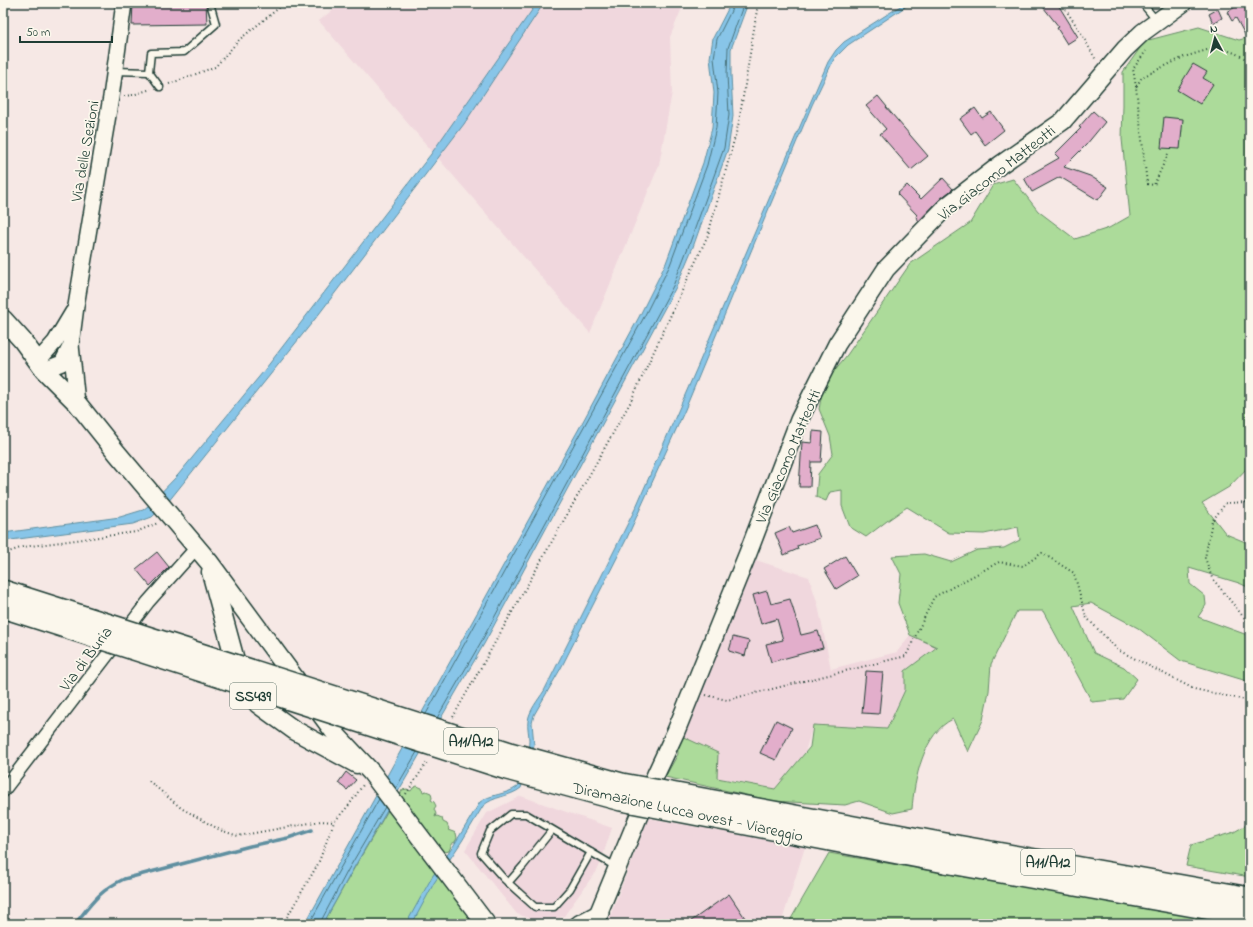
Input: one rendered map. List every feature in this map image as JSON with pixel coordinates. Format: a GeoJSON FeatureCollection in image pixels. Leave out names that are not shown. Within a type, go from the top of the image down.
{"type":"FeatureCollection","features":[{"type":"Feature","properties":{"kind":"highway","name":"Diramazione Lucca ovest - Viareggio"},"geometry":{"type":"LineString","coordinates":[[3,591],[510,753],[622,784],[1121,892],[1250,916]]}},
{"type":"Feature","properties":{"kind":"highway","name":"Diramazione Lucca ovest - Viareggio"},"geometry":{"type":"LineString","coordinates":[[3,607],[507,769],[621,800],[948,854],[1145,879],[1250,898]]}},
{"type":"Feature","properties":{"kind":"main road","name":"Via Giacomo Matteotti"},"geometry":{"type":"LineString","coordinates":[[579,924],[597,918],[656,774],[676,731],[748,553],[799,420],[837,344],[886,269],[947,206],[1000,165],[1063,121],[1125,49],[1142,32],[1183,3]]}},
{"type":"Feature","properties":{"kind":"main road","name":"SS439"},"geometry":{"type":"LineString","coordinates":[[3,319],[22,340],[41,366],[77,403],[209,562],[338,737],[371,772],[486,924]]}},
{"type":"Feature","properties":{"kind":"main road","name":"SS439"},"geometry":{"type":"LineString","coordinates":[[209,562],[235,660],[258,704],[294,730],[371,772]]}},
{"type":"Feature","properties":{"kind":"street","name":"Via delle Sezioni"},"geometry":{"type":"LineString","coordinates":[[77,403],[71,345],[76,306],[111,97],[124,3]]}},
{"type":"Feature","properties":{"kind":"street","name":"Via delle Sezioni"},"geometry":{"type":"LineString","coordinates":[[41,366],[76,306]]}},
{"type":"Feature","properties":{"kind":"street"},"geometry":{"type":"LineString","coordinates":[[22,340],[40,346],[55,342]]}},
{"type":"Feature","properties":{"kind":"street","name":"Via delle Sezioni"},"geometry":{"type":"LineString","coordinates":[[41,366],[62,363],[71,345]]}},
{"type":"Feature","properties":{"kind":"street","name":"Via di Buria"},"geometry":{"type":"LineString","coordinates":[[3,791],[148,602],[197,547]]}},
{"type":"Feature","properties":{"kind":"lane"},"geometry":{"type":"LineString","coordinates":[[160,87],[149,72],[150,53],[184,52],[216,24],[210,3]]}},
{"type":"Feature","properties":{"kind":"lane"},"geometry":{"type":"LineString","coordinates":[[1142,3],[1157,22]]}},
{"type":"Feature","properties":{"kind":"lane"},"geometry":{"type":"LineString","coordinates":[[115,71],[149,72]]}},
{"type":"Feature","properties":{"kind":"lane"},"geometry":{"type":"LineString","coordinates":[[591,852],[570,889],[554,907],[535,907],[508,882],[481,853],[490,831],[511,814],[526,814],[552,830],[591,852],[618,868]]}},
{"type":"Feature","properties":{"kind":"lane"},"geometry":{"type":"LineString","coordinates":[[508,882],[552,830]]}},
{"type":"Feature","properties":{"kind":"path"},"geometry":{"type":"LineString","coordinates":[[111,97],[133,95],[215,67],[240,39],[285,3]]}},
{"type":"Feature","properties":{"kind":"path"},"geometry":{"type":"LineString","coordinates":[[452,718],[630,403],[708,235],[739,122],[757,10],[761,3]]}},
{"type":"Feature","properties":{"kind":"path"},"geometry":{"type":"LineString","coordinates":[[1062,3],[1080,31],[1104,74]]}},
{"type":"Feature","properties":{"kind":"path"},"geometry":{"type":"LineString","coordinates":[[1148,48],[1133,69],[1148,184],[1154,185],[1168,154]]}},
{"type":"Feature","properties":{"kind":"path"},"geometry":{"type":"LineString","coordinates":[[1136,87],[1142,77],[1184,57],[1217,48],[1235,53],[1250,61]]}},
{"type":"Feature","properties":{"kind":"path"},"geometry":{"type":"LineString","coordinates":[[1250,502],[1226,504],[1212,521],[1205,558],[1212,578],[1250,625]]}},
{"type":"Feature","properties":{"kind":"path"},"geometry":{"type":"LineString","coordinates":[[3,554],[23,547],[136,532],[168,514]]}},
{"type":"Feature","properties":{"kind":"path"},"geometry":{"type":"LineString","coordinates":[[692,691],[727,700],[906,656],[934,597],[999,562],[1023,566],[1042,552],[1074,573],[1086,617],[1118,650],[1194,688],[1250,701]]}},
{"type":"Feature","properties":{"kind":"path"},"geometry":{"type":"LineString","coordinates":[[397,806],[429,760]]}},
{"type":"Feature","properties":{"kind":"path"},"geometry":{"type":"LineString","coordinates":[[283,924],[318,864],[334,822],[349,806],[371,772]]}},
{"type":"Feature","properties":{"kind":"path"},"geometry":{"type":"LineString","coordinates":[[149,781],[181,808],[220,830],[238,836],[321,821],[334,822]]}},
{"type":"Feature","properties":{"kind":"shaded area"},"geometry":{"type":"Polygon","coordinates":[[[341,3],[684,3],[670,37],[672,92],[659,165],[590,333],[319,21],[341,3]]]}},
{"type":"Feature","properties":{"kind":"shaded area"},"geometry":{"type":"Polygon","coordinates":[[[749,558],[809,577],[818,605],[831,669],[897,652],[910,635],[937,647],[905,671],[905,690],[887,729],[813,725],[805,752],[775,789],[717,778],[677,734],[749,558]]]}},
{"type":"Feature","properties":{"kind":"shaded area"},"geometry":{"type":"Polygon","coordinates":[[[521,796],[612,828],[599,867],[564,916],[544,923],[517,914],[465,850],[487,813],[521,796]]]}},
{"type":"Feature","properties":{"kind":"shaded area"},"geometry":{"type":"Polygon","coordinates":[[[648,818],[805,847],[781,924],[607,924],[648,818]]]}},
{"type":"Feature","properties":{"kind":"green space"},"geometry":{"type":"Polygon","coordinates":[[[1199,27],[1239,40],[1250,37],[1250,465],[1229,487],[1202,503],[1226,534],[1250,544],[1250,588],[1239,583],[1189,568],[1190,584],[1205,596],[1206,605],[1198,617],[1250,636],[1250,682],[1181,661],[1138,628],[1091,603],[1073,606],[1094,653],[1124,667],[1137,679],[1123,699],[1092,702],[1043,611],[1017,611],[991,664],[989,691],[983,720],[968,752],[953,719],[943,725],[935,734],[922,758],[915,785],[912,809],[893,813],[859,801],[845,805],[773,801],[665,777],[678,754],[677,734],[718,753],[717,778],[775,789],[810,747],[813,725],[887,729],[905,690],[905,671],[937,647],[910,635],[898,603],[901,574],[892,556],[924,554],[951,562],[977,550],[1004,548],[1020,540],[1018,527],[984,534],[949,533],[907,507],[866,537],[850,527],[842,506],[842,490],[830,492],[826,501],[816,497],[818,474],[833,454],[830,436],[819,409],[824,383],[847,355],[910,264],[970,223],[993,185],[1013,179],[1038,211],[1075,239],[1109,228],[1130,216],[1122,139],[1123,72],[1145,41],[1199,27]]]}},
{"type":"Feature","properties":{"kind":"green space"},"geometry":{"type":"Polygon","coordinates":[[[417,786],[422,788],[423,792],[426,791],[431,793],[431,800],[436,806],[434,809],[436,814],[435,817],[437,816],[442,818],[443,822],[447,824],[448,830],[456,833],[457,838],[455,842],[451,844],[449,851],[445,852],[440,850],[435,842],[430,840],[429,834],[422,827],[423,824],[421,824],[402,800],[400,795],[402,790],[407,789],[411,791],[417,786]]]}},
{"type":"Feature","properties":{"kind":"green space"},"geometry":{"type":"Polygon","coordinates":[[[394,800],[486,924],[323,924],[394,800]]]}},
{"type":"Feature","properties":{"kind":"green space"},"geometry":{"type":"Polygon","coordinates":[[[1250,823],[1250,877],[1186,866],[1191,845],[1234,832],[1250,823]]]}},
{"type":"Feature","properties":{"kind":"green space"},"geometry":{"type":"Polygon","coordinates":[[[829,853],[1237,924],[788,924],[829,853]]]}},
{"type":"Feature","properties":{"kind":"water"},"geometry":{"type":"Polygon","coordinates":[[[537,3],[544,3],[464,124],[319,314],[168,502],[152,517],[133,524],[3,541],[3,533],[120,517],[143,510],[148,506],[178,475],[263,372],[431,154],[537,3]]]}},
{"type":"Feature","properties":{"kind":"water"},"geometry":{"type":"Polygon","coordinates":[[[731,3],[748,3],[731,49],[733,116],[728,149],[693,247],[676,287],[484,644],[352,871],[323,924],[305,924],[581,425],[666,263],[703,163],[712,128],[714,93],[710,58],[713,38],[731,3]]]}},
{"type":"Feature","properties":{"kind":"water"},"geometry":{"type":"Polygon","coordinates":[[[905,3],[911,3],[848,45],[834,59],[812,105],[684,412],[626,540],[561,668],[534,715],[532,723],[534,745],[521,788],[517,791],[492,800],[483,806],[434,883],[412,924],[406,924],[432,877],[454,845],[480,802],[488,797],[513,790],[520,784],[526,765],[529,740],[528,723],[530,713],[544,691],[636,507],[828,62],[836,50],[844,42],[905,3]]]}},
{"type":"Feature","properties":{"kind":"building"},"geometry":{"type":"Polygon","coordinates":[[[133,3],[206,3],[207,24],[132,25],[133,3]]]}},
{"type":"Feature","properties":{"kind":"building"},"geometry":{"type":"Polygon","coordinates":[[[1040,3],[1057,3],[1078,37],[1067,44],[1057,28],[1059,27],[1040,3]]]}},
{"type":"Feature","properties":{"kind":"building"},"geometry":{"type":"Polygon","coordinates":[[[1242,3],[1250,3],[1250,44],[1236,18],[1232,21],[1227,12],[1242,3]]]}},
{"type":"Feature","properties":{"kind":"building"},"geometry":{"type":"Polygon","coordinates":[[[1218,9],[1222,18],[1213,23],[1209,14],[1218,9]]]}},
{"type":"Feature","properties":{"kind":"building"},"geometry":{"type":"Polygon","coordinates":[[[1193,64],[1207,72],[1203,78],[1213,84],[1200,104],[1177,90],[1193,64]]]}},
{"type":"Feature","properties":{"kind":"building"},"geometry":{"type":"Polygon","coordinates":[[[878,96],[928,156],[911,170],[880,134],[886,129],[866,106],[878,96]]]}},
{"type":"Feature","properties":{"kind":"building"},"geometry":{"type":"Polygon","coordinates":[[[975,108],[982,118],[991,112],[1004,130],[985,145],[975,131],[971,134],[960,119],[975,108]]]}},
{"type":"Feature","properties":{"kind":"building"},"geometry":{"type":"Polygon","coordinates":[[[1093,111],[1105,122],[1086,145],[1064,167],[1090,176],[1108,187],[1098,200],[1060,177],[1032,192],[1024,178],[1059,158],[1055,154],[1081,128],[1079,127],[1093,111]]]}},
{"type":"Feature","properties":{"kind":"building"},"geometry":{"type":"Polygon","coordinates":[[[1164,117],[1183,119],[1180,149],[1161,148],[1164,117]]]}},
{"type":"Feature","properties":{"kind":"building"},"geometry":{"type":"Polygon","coordinates":[[[943,178],[953,189],[940,199],[919,221],[916,217],[917,215],[897,194],[907,185],[921,199],[943,178]]]}},
{"type":"Feature","properties":{"kind":"building"},"geometry":{"type":"Polygon","coordinates":[[[813,431],[823,432],[821,462],[811,462],[810,487],[799,487],[802,442],[812,443],[813,431]]]}},
{"type":"Feature","properties":{"kind":"building"},"geometry":{"type":"Polygon","coordinates":[[[815,525],[820,538],[797,546],[798,549],[784,555],[775,533],[789,527],[792,533],[815,525]]]}},
{"type":"Feature","properties":{"kind":"building"},"geometry":{"type":"Polygon","coordinates":[[[157,552],[169,567],[150,586],[136,569],[157,552]]]}},
{"type":"Feature","properties":{"kind":"building"},"geometry":{"type":"Polygon","coordinates":[[[845,556],[857,576],[836,589],[824,569],[845,556]]]}},
{"type":"Feature","properties":{"kind":"building"},"geometry":{"type":"Polygon","coordinates":[[[767,591],[771,604],[790,599],[801,635],[818,631],[823,648],[771,662],[766,644],[783,640],[777,619],[761,624],[753,595],[767,591]]]}},
{"type":"Feature","properties":{"kind":"building"},"geometry":{"type":"Polygon","coordinates":[[[733,637],[749,641],[745,656],[729,651],[733,637]]]}},
{"type":"Feature","properties":{"kind":"building"},"geometry":{"type":"Polygon","coordinates":[[[866,671],[883,672],[879,714],[862,713],[866,671]]]}},
{"type":"Feature","properties":{"kind":"building"},"geometry":{"type":"Polygon","coordinates":[[[776,720],[792,728],[776,760],[760,753],[776,720]]]}},
{"type":"Feature","properties":{"kind":"building"},"geometry":{"type":"Polygon","coordinates":[[[346,772],[356,780],[347,790],[338,783],[346,772]]]}},
{"type":"Feature","properties":{"kind":"building"},"geometry":{"type":"Polygon","coordinates":[[[729,894],[749,924],[687,924],[729,894]]]}},
{"type":"Feature","properties":{"kind":"waterway"},"geometry":{"type":"LineString","coordinates":[[75,924],[102,893],[124,879],[250,846],[288,838],[312,830]]}}]}
